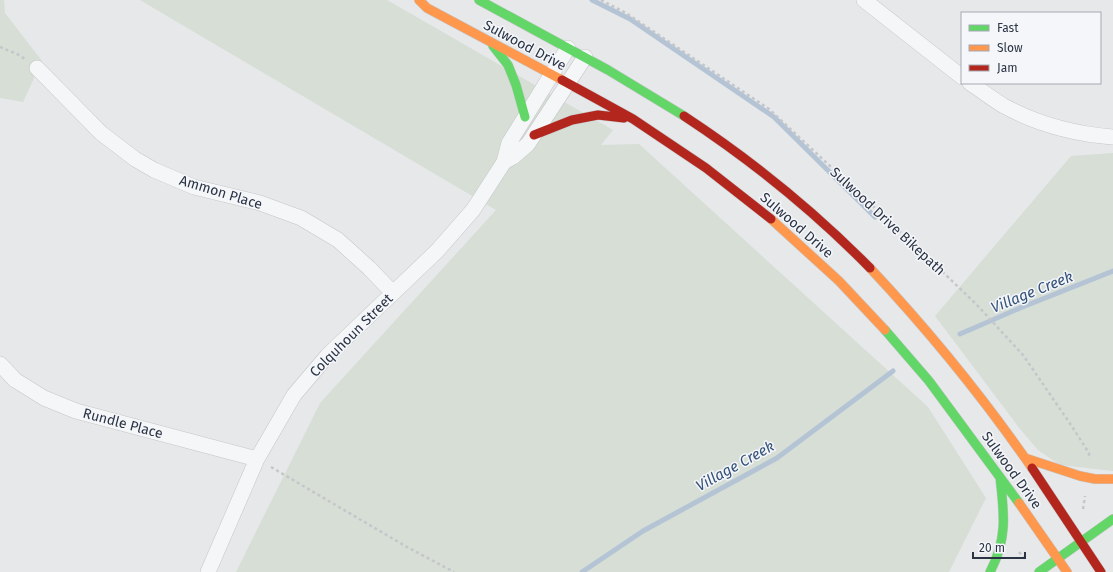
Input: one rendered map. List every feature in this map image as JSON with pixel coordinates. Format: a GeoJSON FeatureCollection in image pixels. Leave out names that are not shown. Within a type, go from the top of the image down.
{"type":"FeatureCollection","features":[{"type":"Feature","properties":{"kind":"main road","name":"Sulwood Drive"},"geometry":{"type":"LineString","coordinates":[[419,0],[427,8],[569,83],[633,119],[706,168],[777,224],[839,281],[899,345],[929,381],[1000,477],[1067,572]]}},
{"type":"Feature","properties":{"kind":"main road","name":"Sulwood Drive"},"geometry":{"type":"LineString","coordinates":[[479,0],[568,48],[651,96],[729,148],[772,180],[837,237],[870,268],[935,341],[995,415],[1068,519],[1101,572]]}},
{"type":"Feature","properties":{"kind":"main road"},"geometry":{"type":"LineString","coordinates":[[491,43],[508,65],[516,85],[525,117]]}},
{"type":"Feature","properties":{"kind":"main road"},"geometry":{"type":"LineString","coordinates":[[534,135],[572,120],[598,116],[633,119]]}},
{"type":"Feature","properties":{"kind":"main road"},"geometry":{"type":"LineString","coordinates":[[1025,458],[1088,478],[1113,479]]}},
{"type":"Feature","properties":{"kind":"main road"},"geometry":{"type":"LineString","coordinates":[[990,572],[996,564],[1004,535],[1004,506],[1000,477]]}},
{"type":"Feature","properties":{"kind":"main road"},"geometry":{"type":"LineString","coordinates":[[1039,572],[1113,519]]}},
{"type":"Feature","properties":{"kind":"street"},"geometry":{"type":"LineString","coordinates":[[864,0],[961,76]]}},
{"type":"Feature","properties":{"kind":"street","name":"Colquhoun Street"},"geometry":{"type":"LineString","coordinates":[[208,572],[258,459],[294,395],[328,355],[436,251],[473,210],[504,162],[509,143],[568,48]]}},
{"type":"Feature","properties":{"kind":"street","name":"Colquhoun Street"},"geometry":{"type":"LineString","coordinates":[[504,162],[513,157],[534,135],[585,58]]}},
{"type":"Feature","properties":{"kind":"street","name":"Ammon Place"},"geometry":{"type":"LineString","coordinates":[[37,68],[101,133],[135,159],[154,170],[194,187],[260,203],[301,218],[338,240],[369,268],[393,293]]}},
{"type":"Feature","properties":{"kind":"street"},"geometry":{"type":"LineString","coordinates":[[971,84],[1004,106],[1044,124],[1087,135],[1113,137]]}},
{"type":"Feature","properties":{"kind":"street","name":"Rundle Place"},"geometry":{"type":"LineString","coordinates":[[0,364],[15,380],[44,398],[76,411],[258,459]]}},
{"type":"Feature","properties":{"kind":"path","name":"Sulwood Drive Bikepath"},"geometry":{"type":"LineString","coordinates":[[601,0],[633,18],[769,109],[977,305],[1023,355],[1071,424],[1089,453],[1088,478],[1083,509]]}},
{"type":"Feature","properties":{"kind":"path"},"geometry":{"type":"LineString","coordinates":[[0,47],[17,54],[37,68]]}},
{"type":"Feature","properties":{"kind":"path"},"geometry":{"type":"LineString","coordinates":[[258,459],[407,547],[454,572]]}},
{"type":"Feature","properties":{"kind":"shaded area"},"geometry":{"type":"Polygon","coordinates":[[[0,0],[4,0],[5,13],[42,61],[23,102],[0,98],[0,0]]]}},
{"type":"Feature","properties":{"kind":"shaded area"},"geometry":{"type":"Polygon","coordinates":[[[140,0],[387,0],[613,130],[601,145],[639,144],[928,407],[986,498],[949,572],[236,572],[320,403],[496,210],[140,0]]]}},
{"type":"Feature","properties":{"kind":"shaded area"},"geometry":{"type":"Polygon","coordinates":[[[1113,153],[1113,471],[1060,465],[1038,450],[1020,429],[935,316],[1071,156],[1113,153]]]}},
{"type":"Feature","properties":{"kind":"waterway"},"geometry":{"type":"LineString","coordinates":[[592,0],[630,19],[774,117],[875,217]]}},
{"type":"Feature","properties":{"kind":"waterway","name":"Village Creek"},"geometry":{"type":"LineString","coordinates":[[960,334],[1113,271]]}},
{"type":"Feature","properties":{"kind":"waterway","name":"Village Creek"},"geometry":{"type":"LineString","coordinates":[[582,572],[643,531],[777,458],[893,371]]}},
{"type":"Feature","properties":{"kind":"traffic: fast"},"geometry":{"type":"LineString","coordinates":[[479,0],[608,70],[684,116]]}},
{"type":"Feature","properties":{"kind":"traffic: fast"},"geometry":{"type":"LineString","coordinates":[[493,46],[508,65],[516,85],[525,117]]}},
{"type":"Feature","properties":{"kind":"traffic: fast"},"geometry":{"type":"LineString","coordinates":[[885,330],[929,381],[1019,503]]}},
{"type":"Feature","properties":{"kind":"traffic: fast"},"geometry":{"type":"LineString","coordinates":[[990,572],[996,560],[1002,536],[1003,502],[1000,477]]}},
{"type":"Feature","properties":{"kind":"traffic: fast"},"geometry":{"type":"LineString","coordinates":[[1039,572],[1113,519]]}},
{"type":"Feature","properties":{"kind":"traffic: slow"},"geometry":{"type":"LineString","coordinates":[[419,0],[427,8],[562,80]]}},
{"type":"Feature","properties":{"kind":"traffic: slow"},"geometry":{"type":"LineString","coordinates":[[771,219],[839,281],[885,330]]}},
{"type":"Feature","properties":{"kind":"traffic: slow"},"geometry":{"type":"LineString","coordinates":[[870,268],[955,365],[1032,468]]}},
{"type":"Feature","properties":{"kind":"traffic: slow"},"geometry":{"type":"LineString","coordinates":[[1025,458],[1080,476],[1095,479],[1113,479]]}},
{"type":"Feature","properties":{"kind":"traffic: slow"},"geometry":{"type":"LineString","coordinates":[[1019,503],[1067,572]]}},
{"type":"Feature","properties":{"kind":"traffic: jam"},"geometry":{"type":"LineString","coordinates":[[562,80],[633,119],[706,168],[771,219]]}},
{"type":"Feature","properties":{"kind":"traffic: jam"},"geometry":{"type":"LineString","coordinates":[[534,135],[572,120],[598,115],[624,118]]}},
{"type":"Feature","properties":{"kind":"traffic: jam"},"geometry":{"type":"LineString","coordinates":[[684,116],[758,168],[827,226],[870,268]]}},
{"type":"Feature","properties":{"kind":"traffic: jam"},"geometry":{"type":"LineString","coordinates":[[1032,468],[1101,572]]}}]}
